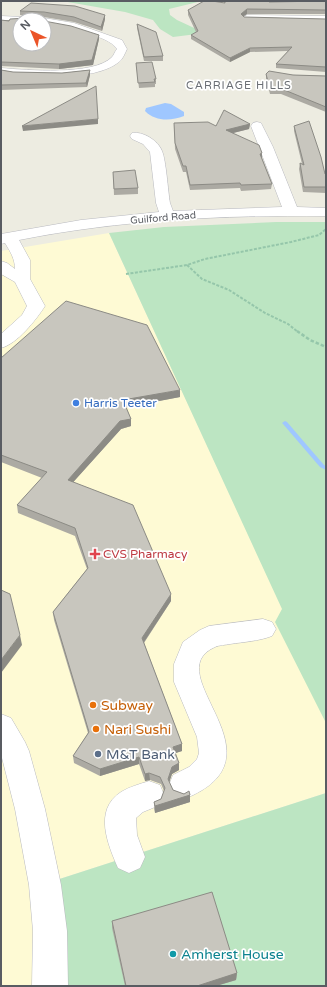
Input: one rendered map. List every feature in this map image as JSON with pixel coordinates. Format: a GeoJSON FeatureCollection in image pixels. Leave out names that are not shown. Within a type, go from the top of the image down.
{"type":"FeatureCollection","features":[{"type":"Feature","properties":{"kind":"street"},"geometry":{"type":"LineString","coordinates":[[247,18],[326,19]]}},
{"type":"Feature","properties":{"kind":"street"},"geometry":{"type":"LineString","coordinates":[[1,19],[37,19],[63,23],[111,38],[118,42],[122,49],[119,58],[114,62],[84,71],[55,74],[1,71]]}},
{"type":"Feature","properties":{"kind":"street"},"geometry":{"type":"LineString","coordinates":[[257,126],[269,149],[277,177],[291,211]]}},
{"type":"Feature","properties":{"kind":"street"},"geometry":{"type":"LineString","coordinates":[[136,136],[147,141],[156,151],[163,203],[168,216]]}},
{"type":"Feature","properties":{"kind":"street","name":"Guilford Road"},"geometry":{"type":"LineString","coordinates":[[6,238],[55,230],[168,216],[240,211],[326,212]]}},
{"type":"Feature","properties":{"kind":"street"},"geometry":{"type":"LineString","coordinates":[[1,343],[29,318],[36,306],[22,279],[22,260],[6,238]]}},
{"type":"Feature","properties":{"kind":"street"},"geometry":{"type":"LineString","coordinates":[[1,266],[22,279]]}},
{"type":"Feature","properties":{"kind":"street"},"geometry":{"type":"LineString","coordinates":[[184,785],[199,777],[209,767],[212,753],[210,737],[187,682],[187,664],[192,650],[209,637],[263,629]]}},
{"type":"Feature","properties":{"kind":"street"},"geometry":{"type":"LineString","coordinates":[[1,727],[15,751],[30,809],[45,885],[50,931],[50,986]]}},
{"type":"Feature","properties":{"kind":"street"},"geometry":{"type":"LineString","coordinates":[[129,857],[119,826],[120,814],[130,803],[150,795]]}},
{"type":"Feature","properties":{"kind":"path"},"geometry":{"type":"LineString","coordinates":[[126,274],[187,265],[206,259],[291,242],[320,235],[326,229]]}},
{"type":"Feature","properties":{"kind":"path"},"geometry":{"type":"LineString","coordinates":[[187,265],[202,279],[229,290],[265,313],[288,324],[310,340],[326,347]]}},
{"type":"Feature","properties":{"kind":"shaded area"},"geometry":{"type":"Polygon","coordinates":[[[109,233],[326,703],[326,793],[44,884],[52,986],[1,986],[1,251],[109,233]]]}},
{"type":"Feature","properties":{"kind":"green space"},"geometry":{"type":"Polygon","coordinates":[[[62,1],[202,1],[169,9],[170,15],[177,20],[205,33],[173,37],[160,29],[153,20],[125,12],[62,1]]]}},
{"type":"Feature","properties":{"kind":"green space"},"geometry":{"type":"Polygon","coordinates":[[[276,222],[326,222],[326,723],[275,622],[282,609],[109,233],[164,227],[276,222]]]}},
{"type":"Feature","properties":{"kind":"green space"},"geometry":{"type":"Polygon","coordinates":[[[326,793],[326,986],[52,986],[44,884],[326,793]]]}},
{"type":"Feature","properties":{"kind":"water"},"geometry":{"type":"Polygon","coordinates":[[[165,103],[171,104],[184,112],[184,116],[164,120],[149,115],[145,111],[146,108],[165,103]]]}},
{"type":"Feature","properties":{"kind":"building"},"geometry":{"type":"Polygon","coordinates":[[[204,1],[225,3],[225,1],[326,1],[326,10],[247,9],[241,14],[244,17],[326,19],[326,67],[276,64],[292,47],[250,48],[230,58],[191,35],[198,31],[188,10],[204,1]]]}},
{"type":"Feature","properties":{"kind":"building"},"geometry":{"type":"Polygon","coordinates":[[[31,3],[75,6],[105,15],[101,27],[74,17],[52,13],[52,12],[20,11],[31,3]]]}},
{"type":"Feature","properties":{"kind":"building"},"geometry":{"type":"Polygon","coordinates":[[[12,19],[12,52],[52,52],[52,22],[71,26],[99,35],[92,60],[59,64],[1,62],[1,20],[9,21],[12,19]]]}},
{"type":"Feature","properties":{"kind":"building"},"geometry":{"type":"Polygon","coordinates":[[[137,24],[156,32],[163,56],[144,57],[137,24]]]}},
{"type":"Feature","properties":{"kind":"building"},"geometry":{"type":"Polygon","coordinates":[[[152,62],[156,79],[154,79],[155,82],[138,83],[136,63],[152,62]]]}},
{"type":"Feature","properties":{"kind":"building"},"geometry":{"type":"Polygon","coordinates":[[[1,70],[13,72],[62,73],[90,70],[86,83],[1,85],[1,70]]]}},
{"type":"Feature","properties":{"kind":"building"},"geometry":{"type":"Polygon","coordinates":[[[269,71],[293,75],[326,76],[326,107],[282,89],[270,89],[266,74],[269,71]]]}},
{"type":"Feature","properties":{"kind":"building"},"geometry":{"type":"Polygon","coordinates":[[[96,86],[98,119],[22,126],[96,86]]]}},
{"type":"Feature","properties":{"kind":"building"},"geometry":{"type":"Polygon","coordinates":[[[224,110],[250,124],[226,130],[259,145],[262,153],[260,154],[272,184],[241,185],[240,183],[190,185],[186,166],[183,166],[175,143],[174,123],[208,122],[216,126],[224,110]]]}},
{"type":"Feature","properties":{"kind":"building"},"geometry":{"type":"Polygon","coordinates":[[[309,121],[326,175],[326,187],[304,187],[300,163],[304,165],[294,126],[309,121]]]}},
{"type":"Feature","properties":{"kind":"building"},"geometry":{"type":"Polygon","coordinates":[[[135,170],[138,188],[114,189],[113,172],[135,170]]]}},
{"type":"Feature","properties":{"kind":"building"},"geometry":{"type":"Polygon","coordinates":[[[66,301],[147,325],[180,390],[123,400],[131,419],[120,421],[68,480],[133,505],[171,594],[142,638],[182,744],[173,747],[179,763],[172,767],[168,779],[173,790],[184,794],[189,791],[190,795],[155,806],[154,802],[161,799],[165,788],[160,777],[149,773],[145,774],[139,757],[100,769],[73,756],[89,732],[53,612],[88,568],[75,528],[17,505],[47,472],[1,455],[1,358],[66,301]]]}},
{"type":"Feature","properties":{"kind":"building"},"geometry":{"type":"Polygon","coordinates":[[[1,590],[10,594],[20,635],[1,660],[1,590]]]}},
{"type":"Feature","properties":{"kind":"building","name":"Amherst House"},"geometry":{"type":"Polygon","coordinates":[[[212,892],[237,973],[197,986],[126,986],[112,921],[212,892]]]}},
{"type":"Feature","properties":{"kind":"waterway"},"geometry":{"type":"LineString","coordinates":[[285,423],[322,466],[326,468]]}},
{"type":"Feature","properties":{"kind":"place","name":"Harris Teeter"},"geometry":{"type":"Point","coordinates":[76,403]}},
{"type":"Feature","properties":{"kind":"place","name":"CVS Pharmacy"},"geometry":{"type":"Point","coordinates":[95,554]}},
{"type":"Feature","properties":{"kind":"place","name":"Subway"},"geometry":{"type":"Point","coordinates":[93,705]}},
{"type":"Feature","properties":{"kind":"place","name":"Nari Sushi"},"geometry":{"type":"Point","coordinates":[96,729]}},
{"type":"Feature","properties":{"kind":"place","name":"M&T Bank"},"geometry":{"type":"Point","coordinates":[98,754]}},
{"type":"Feature","properties":{"kind":"place","name":"Amherst House"},"geometry":{"type":"Point","coordinates":[173,954]}},
{"type":"Feature","properties":{"kind":"district","name":"CARRIAGE HILLS"},"geometry":{"type":"Point","coordinates":[239,85]}}]}
